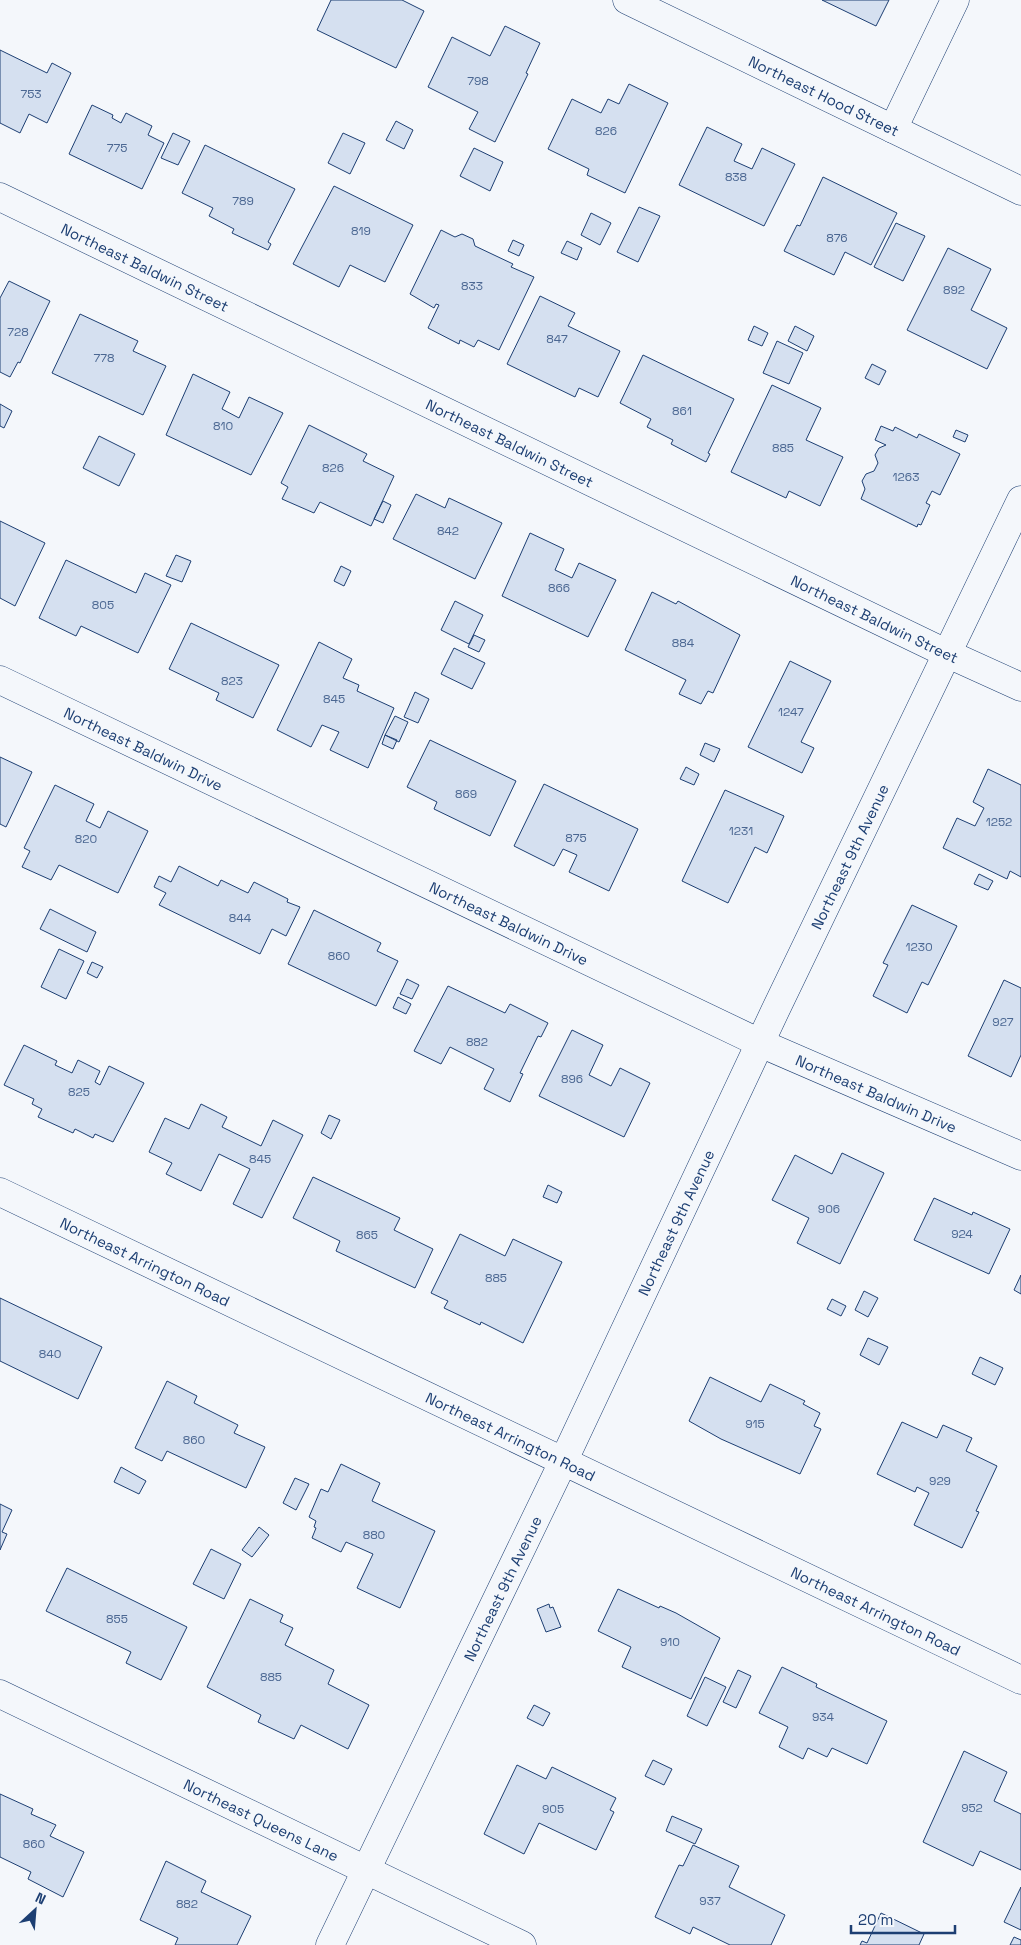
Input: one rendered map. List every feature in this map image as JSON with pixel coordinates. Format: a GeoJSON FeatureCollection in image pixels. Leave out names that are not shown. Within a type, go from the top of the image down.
{"type":"FeatureCollection","features":[{"type":"Feature","properties":{"kind":"street","name":"Northeast Hood Street"},"geometry":{"type":"LineString","coordinates":[[627,0],[1021,191]]}},
{"type":"Feature","properties":{"kind":"street"},"geometry":{"type":"LineString","coordinates":[[893,128],[955,0]]}},
{"type":"Feature","properties":{"kind":"street","name":"Northeast Baldwin Street"},"geometry":{"type":"LineString","coordinates":[[0,197],[946,653],[1021,687]]}},
{"type":"Feature","properties":{"kind":"street","name":"Northeast 9th Avenue"},"geometry":{"type":"LineString","coordinates":[[330,1945],[563,1462],[760,1043],[1021,500]]}},
{"type":"Feature","properties":{"kind":"street","name":"Northeast Baldwin Drive"},"geometry":{"type":"LineString","coordinates":[[0,680],[760,1043],[1021,1156]]}},
{"type":"Feature","properties":{"kind":"street","name":"Northeast Arrington Road"},"geometry":{"type":"LineString","coordinates":[[0,1192],[1021,1680]]}},
{"type":"Feature","properties":{"kind":"street","name":"Northeast Queens Lane"},"geometry":{"type":"LineString","coordinates":[[0,1694],[522,1945]]}},
{"type":"Feature","properties":{"kind":"building"},"geometry":{"type":"Polygon","coordinates":[[[331,0],[402,0],[424,11],[396,68],[317,30],[331,0]]]}},
{"type":"Feature","properties":{"kind":"building"},"geometry":{"type":"Polygon","coordinates":[[[822,0],[889,0],[876,26],[822,0]]]}},
{"type":"Feature","properties":{"kind":"building"},"geometry":{"type":"Polygon","coordinates":[[[505,26],[540,43],[526,73],[528,74],[495,142],[469,129],[478,112],[428,87],[452,37],[490,56],[505,26]]]}},
{"type":"Feature","properties":{"kind":"building"},"geometry":{"type":"Polygon","coordinates":[[[0,50],[47,73],[52,63],[71,73],[47,123],[29,114],[20,133],[0,123],[0,50]]]}},
{"type":"Feature","properties":{"kind":"building"},"geometry":{"type":"Polygon","coordinates":[[[629,84],[668,103],[625,193],[587,175],[589,169],[548,149],[572,99],[601,113],[608,99],[619,104],[629,84]]]}},
{"type":"Feature","properties":{"kind":"building"},"geometry":{"type":"Polygon","coordinates":[[[92,105],[113,115],[112,118],[121,123],[126,113],[152,126],[148,135],[164,143],[142,189],[69,154],[92,105]]]}},
{"type":"Feature","properties":{"kind":"building"},"geometry":{"type":"Polygon","coordinates":[[[396,121],[413,130],[404,149],[386,140],[396,121]]]}},
{"type":"Feature","properties":{"kind":"building"},"geometry":{"type":"Polygon","coordinates":[[[707,127],[742,144],[734,161],[752,169],[762,148],[795,164],[764,226],[679,185],[707,127]]]}},
{"type":"Feature","properties":{"kind":"building"},"geometry":{"type":"Polygon","coordinates":[[[173,133],[190,141],[178,165],[161,158],[173,133]]]}},
{"type":"Feature","properties":{"kind":"building"},"geometry":{"type":"Polygon","coordinates":[[[343,133],[365,143],[350,174],[328,163],[343,133]]]}},
{"type":"Feature","properties":{"kind":"building"},"geometry":{"type":"Polygon","coordinates":[[[205,145],[295,189],[268,242],[271,244],[268,250],[232,233],[234,229],[209,216],[213,208],[182,193],[205,145]]]}},
{"type":"Feature","properties":{"kind":"building"},"geometry":{"type":"Polygon","coordinates":[[[474,148],[503,162],[490,191],[460,176],[474,148]]]}},
{"type":"Feature","properties":{"kind":"building"},"geometry":{"type":"Polygon","coordinates":[[[823,177],[897,213],[871,265],[845,252],[834,275],[784,251],[797,225],[800,226],[823,177]]]}},
{"type":"Feature","properties":{"kind":"building"},"geometry":{"type":"Polygon","coordinates":[[[334,186],[413,225],[385,282],[350,265],[339,287],[293,264],[334,186]]]}},
{"type":"Feature","properties":{"kind":"building"},"geometry":{"type":"Polygon","coordinates":[[[639,207],[660,216],[638,262],[617,252],[639,207]]]}},
{"type":"Feature","properties":{"kind":"building"},"geometry":{"type":"Polygon","coordinates":[[[591,213],[611,223],[600,245],[581,235],[591,213]]]}},
{"type":"Feature","properties":{"kind":"building"},"geometry":{"type":"Polygon","coordinates":[[[896,223],[925,236],[903,281],[874,267],[896,223]]]}},
{"type":"Feature","properties":{"kind":"building"},"geometry":{"type":"Polygon","coordinates":[[[441,230],[455,237],[462,234],[473,239],[475,246],[513,264],[511,267],[534,277],[499,350],[478,340],[474,347],[460,340],[459,344],[428,328],[439,305],[436,304],[434,308],[410,294],[441,230]]]}},
{"type":"Feature","properties":{"kind":"building"},"geometry":{"type":"Polygon","coordinates":[[[513,240],[524,245],[519,256],[508,251],[513,240]]]}},
{"type":"Feature","properties":{"kind":"building"},"geometry":{"type":"Polygon","coordinates":[[[567,241],[582,248],[577,260],[561,253],[567,241]]]}},
{"type":"Feature","properties":{"kind":"building"},"geometry":{"type":"Polygon","coordinates":[[[948,248],[991,269],[971,310],[1007,328],[987,369],[907,330],[948,248]]]}},
{"type":"Feature","properties":{"kind":"building"},"geometry":{"type":"Polygon","coordinates":[[[9,281],[50,301],[20,363],[18,362],[10,377],[0,372],[0,298],[9,281]]]}},
{"type":"Feature","properties":{"kind":"building"},"geometry":{"type":"Polygon","coordinates":[[[540,296],[575,313],[568,326],[620,351],[598,397],[579,388],[575,397],[507,364],[540,296]]]}},
{"type":"Feature","properties":{"kind":"building"},"geometry":{"type":"Polygon","coordinates":[[[80,314],[138,341],[133,351],[166,366],[143,415],[52,373],[80,314]]]}},
{"type":"Feature","properties":{"kind":"building"},"geometry":{"type":"Polygon","coordinates":[[[754,326],[768,333],[762,346],[748,340],[754,326]]]}},
{"type":"Feature","properties":{"kind":"building"},"geometry":{"type":"Polygon","coordinates":[[[795,326],[814,336],[807,351],[788,341],[795,326]]]}},
{"type":"Feature","properties":{"kind":"building"},"geometry":{"type":"Polygon","coordinates":[[[777,341],[803,353],[789,384],[763,373],[777,341]]]}},
{"type":"Feature","properties":{"kind":"building"},"geometry":{"type":"Polygon","coordinates":[[[643,355],[734,399],[708,453],[710,454],[706,462],[671,444],[673,440],[647,427],[651,419],[620,403],[643,355]]]}},
{"type":"Feature","properties":{"kind":"building"},"geometry":{"type":"Polygon","coordinates":[[[872,364],[886,371],[879,385],[865,378],[872,364]]]}},
{"type":"Feature","properties":{"kind":"building"},"geometry":{"type":"Polygon","coordinates":[[[193,374],[230,392],[222,409],[239,418],[249,397],[283,413],[251,475],[166,435],[193,374]]]}},
{"type":"Feature","properties":{"kind":"building"},"geometry":{"type":"Polygon","coordinates":[[[772,385],[821,408],[806,440],[843,457],[820,506],[789,491],[786,498],[731,472],[772,385]]]}},
{"type":"Feature","properties":{"kind":"building"},"geometry":{"type":"Polygon","coordinates":[[[0,404],[12,411],[4,428],[0,426],[0,404]]]}},
{"type":"Feature","properties":{"kind":"building"},"geometry":{"type":"Polygon","coordinates":[[[309,425],[367,454],[363,461],[394,476],[371,526],[320,502],[314,513],[282,499],[288,487],[281,483],[309,425]]]}},
{"type":"Feature","properties":{"kind":"building"},"geometry":{"type":"Polygon","coordinates":[[[881,426],[893,431],[895,427],[917,438],[919,434],[960,454],[940,495],[932,491],[926,503],[930,505],[921,525],[918,524],[917,527],[861,499],[865,489],[862,481],[866,474],[874,471],[878,463],[875,455],[879,448],[886,445],[875,440],[881,426]]]}},
{"type":"Feature","properties":{"kind":"building"},"geometry":{"type":"Polygon","coordinates":[[[956,430],[968,435],[965,442],[953,437],[956,430]]]}},
{"type":"Feature","properties":{"kind":"building"},"geometry":{"type":"Polygon","coordinates":[[[99,436],[135,454],[119,486],[83,468],[99,436]]]}},
{"type":"Feature","properties":{"kind":"building"},"geometry":{"type":"Polygon","coordinates":[[[416,494],[445,508],[449,498],[502,523],[475,579],[393,539],[416,494]]]}},
{"type":"Feature","properties":{"kind":"building"},"geometry":{"type":"Polygon","coordinates":[[[383,501],[391,505],[383,523],[374,519],[383,501]]]}},
{"type":"Feature","properties":{"kind":"building"},"geometry":{"type":"Polygon","coordinates":[[[0,521],[45,543],[15,606],[0,598],[0,521]]]}},
{"type":"Feature","properties":{"kind":"building"},"geometry":{"type":"Polygon","coordinates":[[[530,533],[564,549],[555,570],[572,578],[579,563],[616,580],[588,637],[502,596],[530,533]]]}},
{"type":"Feature","properties":{"kind":"building"},"geometry":{"type":"Polygon","coordinates":[[[176,555],[191,561],[182,582],[166,576],[176,555]]]}},
{"type":"Feature","properties":{"kind":"building"},"geometry":{"type":"Polygon","coordinates":[[[66,560],[136,593],[145,573],[171,585],[138,653],[81,626],[76,636],[39,618],[66,560]]]}},
{"type":"Feature","properties":{"kind":"building"},"geometry":{"type":"Polygon","coordinates":[[[341,566],[351,571],[344,586],[334,581],[341,566]]]}},
{"type":"Feature","properties":{"kind":"building"},"geometry":{"type":"Polygon","coordinates":[[[652,592],[676,604],[678,601],[740,635],[713,693],[708,691],[701,704],[679,694],[686,680],[625,650],[652,592]]]}},
{"type":"Feature","properties":{"kind":"building"},"geometry":{"type":"Polygon","coordinates":[[[455,601],[483,615],[469,644],[441,630],[455,601]]]}},
{"type":"Feature","properties":{"kind":"building"},"geometry":{"type":"Polygon","coordinates":[[[191,623],[279,665],[253,718],[216,700],[219,693],[169,669],[191,623]]]}},
{"type":"Feature","properties":{"kind":"building"},"geometry":{"type":"Polygon","coordinates":[[[474,635],[485,640],[479,652],[468,647],[474,635]]]}},
{"type":"Feature","properties":{"kind":"building"},"geometry":{"type":"Polygon","coordinates":[[[319,642],[352,659],[343,678],[359,685],[357,691],[394,708],[368,768],[330,750],[339,732],[322,725],[311,747],[277,730],[319,642]]]}},
{"type":"Feature","properties":{"kind":"building"},"geometry":{"type":"Polygon","coordinates":[[[454,648],[485,663],[472,689],[441,674],[454,648]]]}},
{"type":"Feature","properties":{"kind":"building"},"geometry":{"type":"Polygon","coordinates":[[[790,661],[831,681],[801,742],[814,748],[802,773],[748,747],[790,661]]]}},
{"type":"Feature","properties":{"kind":"building"},"geometry":{"type":"Polygon","coordinates":[[[415,692],[429,699],[418,723],[404,717],[415,692]]]}},
{"type":"Feature","properties":{"kind":"building"},"geometry":{"type":"Polygon","coordinates":[[[395,716],[408,722],[399,742],[385,735],[395,716]]]}},
{"type":"Feature","properties":{"kind":"building"},"geometry":{"type":"Polygon","coordinates":[[[385,735],[397,740],[393,749],[382,744],[385,735]]]}},
{"type":"Feature","properties":{"kind":"building"},"geometry":{"type":"Polygon","coordinates":[[[430,740],[516,781],[490,836],[434,809],[437,802],[407,787],[430,740]]]}},
{"type":"Feature","properties":{"kind":"building"},"geometry":{"type":"Polygon","coordinates":[[[705,743],[720,749],[714,762],[700,755],[705,743]]]}},
{"type":"Feature","properties":{"kind":"building"},"geometry":{"type":"Polygon","coordinates":[[[0,757],[32,772],[6,827],[0,824],[0,757]]]}},
{"type":"Feature","properties":{"kind":"building"},"geometry":{"type":"Polygon","coordinates":[[[686,767],[699,774],[694,785],[680,779],[686,767]]]}},
{"type":"Feature","properties":{"kind":"building"},"geometry":{"type":"Polygon","coordinates":[[[988,769],[1021,785],[1021,877],[1010,871],[1007,879],[943,848],[957,818],[975,826],[984,808],[973,802],[988,769]]]}},
{"type":"Feature","properties":{"kind":"building"},"geometry":{"type":"Polygon","coordinates":[[[544,784],[638,829],[609,891],[569,872],[577,855],[563,849],[554,866],[514,846],[544,784]]]}},
{"type":"Feature","properties":{"kind":"building"},"geometry":{"type":"Polygon","coordinates":[[[55,785],[94,804],[86,821],[100,828],[108,811],[148,831],[118,893],[59,865],[51,880],[22,867],[30,851],[24,848],[55,785]]]}},
{"type":"Feature","properties":{"kind":"building"},"geometry":{"type":"Polygon","coordinates":[[[725,790],[784,816],[767,853],[755,847],[728,903],[682,881],[725,790]]]}},
{"type":"Feature","properties":{"kind":"building"},"geometry":{"type":"Polygon","coordinates":[[[179,866],[218,886],[221,880],[248,893],[254,882],[288,899],[287,902],[300,907],[286,936],[272,929],[260,954],[159,905],[166,893],[154,887],[159,876],[171,882],[179,866]]]}},
{"type":"Feature","properties":{"kind":"building"},"geometry":{"type":"Polygon","coordinates":[[[979,874],[993,881],[988,890],[974,884],[979,874]]]}},
{"type":"Feature","properties":{"kind":"building"},"geometry":{"type":"Polygon","coordinates":[[[912,905],[957,926],[928,985],[922,982],[907,1013],[873,996],[888,965],[883,963],[912,905]]]}},
{"type":"Feature","properties":{"kind":"building"},"geometry":{"type":"Polygon","coordinates":[[[50,909],[96,932],[87,952],[40,929],[50,909]]]}},
{"type":"Feature","properties":{"kind":"building"},"geometry":{"type":"Polygon","coordinates":[[[314,910],[381,943],[377,951],[398,961],[376,1006],[288,964],[314,910]]]}},
{"type":"Feature","properties":{"kind":"building"},"geometry":{"type":"Polygon","coordinates":[[[59,949],[84,961],[66,999],[41,987],[59,949]]]}},
{"type":"Feature","properties":{"kind":"building"},"geometry":{"type":"Polygon","coordinates":[[[92,962],[103,967],[97,978],[87,973],[92,962]]]}},
{"type":"Feature","properties":{"kind":"building"},"geometry":{"type":"Polygon","coordinates":[[[407,979],[419,985],[412,999],[400,994],[407,979]]]}},
{"type":"Feature","properties":{"kind":"building"},"geometry":{"type":"Polygon","coordinates":[[[1004,980],[1021,988],[1021,1055],[1011,1077],[968,1056],[1004,980]]]}},
{"type":"Feature","properties":{"kind":"building"},"geometry":{"type":"Polygon","coordinates":[[[448,986],[505,1013],[510,1004],[548,1023],[541,1037],[538,1036],[520,1073],[523,1074],[510,1102],[484,1089],[494,1069],[450,1047],[441,1064],[414,1051],[448,986]]]}},
{"type":"Feature","properties":{"kind":"building"},"geometry":{"type":"Polygon","coordinates":[[[398,997],[411,1004],[406,1014],[393,1008],[398,997]]]}},
{"type":"Feature","properties":{"kind":"building"},"geometry":{"type":"Polygon","coordinates":[[[572,1030],[603,1045],[589,1075],[611,1086],[620,1068],[650,1083],[624,1137],[539,1096],[572,1030]]]}},
{"type":"Feature","properties":{"kind":"building"},"geometry":{"type":"Polygon","coordinates":[[[24,1045],[57,1061],[55,1065],[72,1073],[78,1060],[100,1071],[95,1082],[100,1085],[109,1066],[144,1083],[113,1142],[95,1134],[93,1138],[75,1129],[73,1133],[38,1117],[42,1109],[32,1104],[34,1099],[4,1085],[24,1045]]]}},
{"type":"Feature","properties":{"kind":"building"},"geometry":{"type":"Polygon","coordinates":[[[201,1104],[227,1117],[222,1127],[261,1146],[273,1120],[303,1135],[262,1218],[233,1204],[250,1169],[219,1154],[201,1191],[166,1174],[172,1163],[149,1152],[165,1118],[189,1129],[201,1104]]]}},
{"type":"Feature","properties":{"kind":"building"},"geometry":{"type":"Polygon","coordinates":[[[329,1115],[340,1120],[331,1139],[321,1133],[329,1115]]]}},
{"type":"Feature","properties":{"kind":"building"},"geometry":{"type":"Polygon","coordinates":[[[842,1153],[884,1173],[840,1264],[797,1243],[809,1218],[772,1200],[795,1155],[832,1174],[842,1153]]]}},
{"type":"Feature","properties":{"kind":"building"},"geometry":{"type":"Polygon","coordinates":[[[313,1177],[400,1218],[394,1230],[433,1249],[415,1288],[336,1251],[340,1241],[293,1218],[313,1177]]]}},
{"type":"Feature","properties":{"kind":"building"},"geometry":{"type":"Polygon","coordinates":[[[548,1185],[562,1192],[557,1203],[543,1197],[548,1185]]]}},
{"type":"Feature","properties":{"kind":"building"},"geometry":{"type":"Polygon","coordinates":[[[934,1198],[972,1215],[973,1212],[1010,1229],[989,1274],[914,1240],[934,1198]]]}},
{"type":"Feature","properties":{"kind":"building"},"geometry":{"type":"Polygon","coordinates":[[[460,1234],[505,1256],[513,1239],[562,1262],[523,1343],[481,1322],[480,1325],[444,1308],[448,1301],[431,1293],[460,1234]]]}},
{"type":"Feature","properties":{"kind":"building"},"geometry":{"type":"Polygon","coordinates":[[[1021,1275],[1021,1294],[1014,1290],[1021,1275]]]}},
{"type":"Feature","properties":{"kind":"building"},"geometry":{"type":"Polygon","coordinates":[[[864,1291],[878,1298],[868,1317],[855,1310],[864,1291]]]}},
{"type":"Feature","properties":{"kind":"building"},"geometry":{"type":"Polygon","coordinates":[[[0,1298],[102,1347],[78,1399],[0,1361],[0,1298]]]}},
{"type":"Feature","properties":{"kind":"building"},"geometry":{"type":"Polygon","coordinates":[[[832,1299],[846,1306],[841,1316],[827,1309],[832,1299]]]}},
{"type":"Feature","properties":{"kind":"building"},"geometry":{"type":"Polygon","coordinates":[[[868,1338],[888,1347],[879,1365],[860,1355],[868,1338]]]}},
{"type":"Feature","properties":{"kind":"building"},"geometry":{"type":"Polygon","coordinates":[[[980,1357],[1003,1368],[995,1385],[972,1374],[980,1357]]]}},
{"type":"Feature","properties":{"kind":"building"},"geometry":{"type":"Polygon","coordinates":[[[710,1377],[761,1402],[770,1384],[805,1401],[803,1404],[820,1413],[814,1426],[821,1429],[800,1474],[721,1439],[689,1421],[710,1377]]]}},
{"type":"Feature","properties":{"kind":"building"},"geometry":{"type":"Polygon","coordinates":[[[167,1381],[197,1396],[194,1403],[238,1425],[234,1433],[265,1447],[246,1488],[167,1451],[162,1461],[135,1448],[167,1381]]]}},
{"type":"Feature","properties":{"kind":"building"},"geometry":{"type":"Polygon","coordinates":[[[902,1422],[937,1438],[943,1425],[972,1438],[966,1451],[997,1466],[976,1511],[979,1512],[962,1548],[914,1525],[929,1493],[917,1487],[915,1492],[877,1474],[902,1422]]]}},
{"type":"Feature","properties":{"kind":"building"},"geometry":{"type":"Polygon","coordinates":[[[341,1464],[380,1483],[372,1501],[435,1531],[400,1608],[357,1588],[373,1554],[346,1542],[341,1552],[312,1538],[316,1528],[314,1527],[316,1521],[309,1517],[321,1489],[328,1492],[341,1464]]]}},
{"type":"Feature","properties":{"kind":"building"},"geometry":{"type":"Polygon","coordinates":[[[121,1467],[146,1481],[139,1494],[114,1482],[121,1467]]]}},
{"type":"Feature","properties":{"kind":"building"},"geometry":{"type":"Polygon","coordinates":[[[295,1478],[309,1484],[296,1510],[283,1503],[295,1478]]]}},
{"type":"Feature","properties":{"kind":"building"},"geometry":{"type":"Polygon","coordinates":[[[0,1504],[12,1510],[2,1532],[7,1534],[0,1550],[0,1504]]]}},
{"type":"Feature","properties":{"kind":"building"},"geometry":{"type":"Polygon","coordinates":[[[259,1527],[269,1535],[252,1557],[242,1550],[259,1527]]]}},
{"type":"Feature","properties":{"kind":"building"},"geometry":{"type":"Polygon","coordinates":[[[211,1549],[241,1564],[224,1599],[193,1584],[211,1549]]]}},
{"type":"Feature","properties":{"kind":"building"},"geometry":{"type":"Polygon","coordinates":[[[67,1568],[187,1627],[161,1680],[126,1663],[131,1652],[46,1611],[67,1568]]]}},
{"type":"Feature","properties":{"kind":"building"},"geometry":{"type":"Polygon","coordinates":[[[618,1589],[659,1608],[660,1606],[676,1613],[720,1638],[691,1699],[622,1667],[631,1647],[598,1631],[618,1589]]]}},
{"type":"Feature","properties":{"kind":"building"},"geometry":{"type":"Polygon","coordinates":[[[250,1599],[283,1615],[280,1622],[293,1628],[285,1645],[334,1670],[328,1684],[369,1705],[348,1749],[301,1725],[294,1739],[258,1722],[261,1715],[207,1687],[250,1599]]]}},
{"type":"Feature","properties":{"kind":"building"},"geometry":{"type":"Polygon","coordinates":[[[549,1604],[550,1608],[553,1607],[561,1627],[546,1632],[537,1609],[549,1604]]]}},
{"type":"Feature","properties":{"kind":"building"},"geometry":{"type":"Polygon","coordinates":[[[782,1667],[817,1684],[816,1687],[887,1721],[867,1764],[832,1748],[827,1757],[808,1748],[803,1759],[779,1747],[788,1727],[759,1713],[782,1667]]]}},
{"type":"Feature","properties":{"kind":"building"},"geometry":{"type":"Polygon","coordinates":[[[738,1670],[751,1676],[736,1708],[723,1702],[738,1670]]]}},
{"type":"Feature","properties":{"kind":"building"},"geometry":{"type":"Polygon","coordinates":[[[705,1677],[726,1687],[707,1726],[687,1716],[705,1677]]]}},
{"type":"Feature","properties":{"kind":"building"},"geometry":{"type":"Polygon","coordinates":[[[534,1705],[550,1713],[543,1726],[527,1718],[534,1705]]]}},
{"type":"Feature","properties":{"kind":"building"},"geometry":{"type":"Polygon","coordinates":[[[964,1751],[1007,1772],[994,1801],[1021,1814],[1021,1870],[980,1851],[973,1866],[923,1842],[964,1751]]]}},
{"type":"Feature","properties":{"kind":"building"},"geometry":{"type":"Polygon","coordinates":[[[653,1760],[672,1769],[664,1785],[645,1776],[653,1760]]]}},
{"type":"Feature","properties":{"kind":"building"},"geometry":{"type":"Polygon","coordinates":[[[517,1765],[546,1779],[552,1767],[616,1798],[610,1810],[614,1812],[596,1850],[539,1823],[524,1854],[484,1834],[517,1765]]]}},
{"type":"Feature","properties":{"kind":"building"},"geometry":{"type":"Polygon","coordinates":[[[0,1794],[33,1809],[31,1814],[56,1825],[50,1836],[84,1852],[63,1897],[28,1879],[31,1872],[0,1857],[0,1794]]]}},
{"type":"Feature","properties":{"kind":"building"},"geometry":{"type":"Polygon","coordinates":[[[672,1816],[702,1829],[695,1844],[666,1831],[672,1816]]]}},
{"type":"Feature","properties":{"kind":"building"},"geometry":{"type":"Polygon","coordinates":[[[693,1845],[739,1866],[729,1887],[785,1915],[771,1945],[730,1945],[693,1927],[690,1934],[655,1917],[679,1865],[683,1866],[693,1845]]]}},
{"type":"Feature","properties":{"kind":"building"},"geometry":{"type":"Polygon","coordinates":[[[166,1861],[206,1881],[201,1892],[251,1916],[237,1945],[175,1945],[178,1938],[140,1920],[166,1861]]]}},
{"type":"Feature","properties":{"kind":"building"},"geometry":{"type":"Polygon","coordinates":[[[1021,1887],[1021,1930],[1004,1922],[1021,1887]]]}},
{"type":"Feature","properties":{"kind":"building"},"geometry":{"type":"Polygon","coordinates":[[[881,1913],[924,1934],[919,1945],[860,1945],[862,1941],[867,1943],[881,1913]]]}},
{"type":"Feature","properties":{"kind":"building"},"geometry":{"type":"Polygon","coordinates":[[[1014,1937],[1021,1940],[1021,1945],[1010,1945],[1014,1937]]]}}]}
